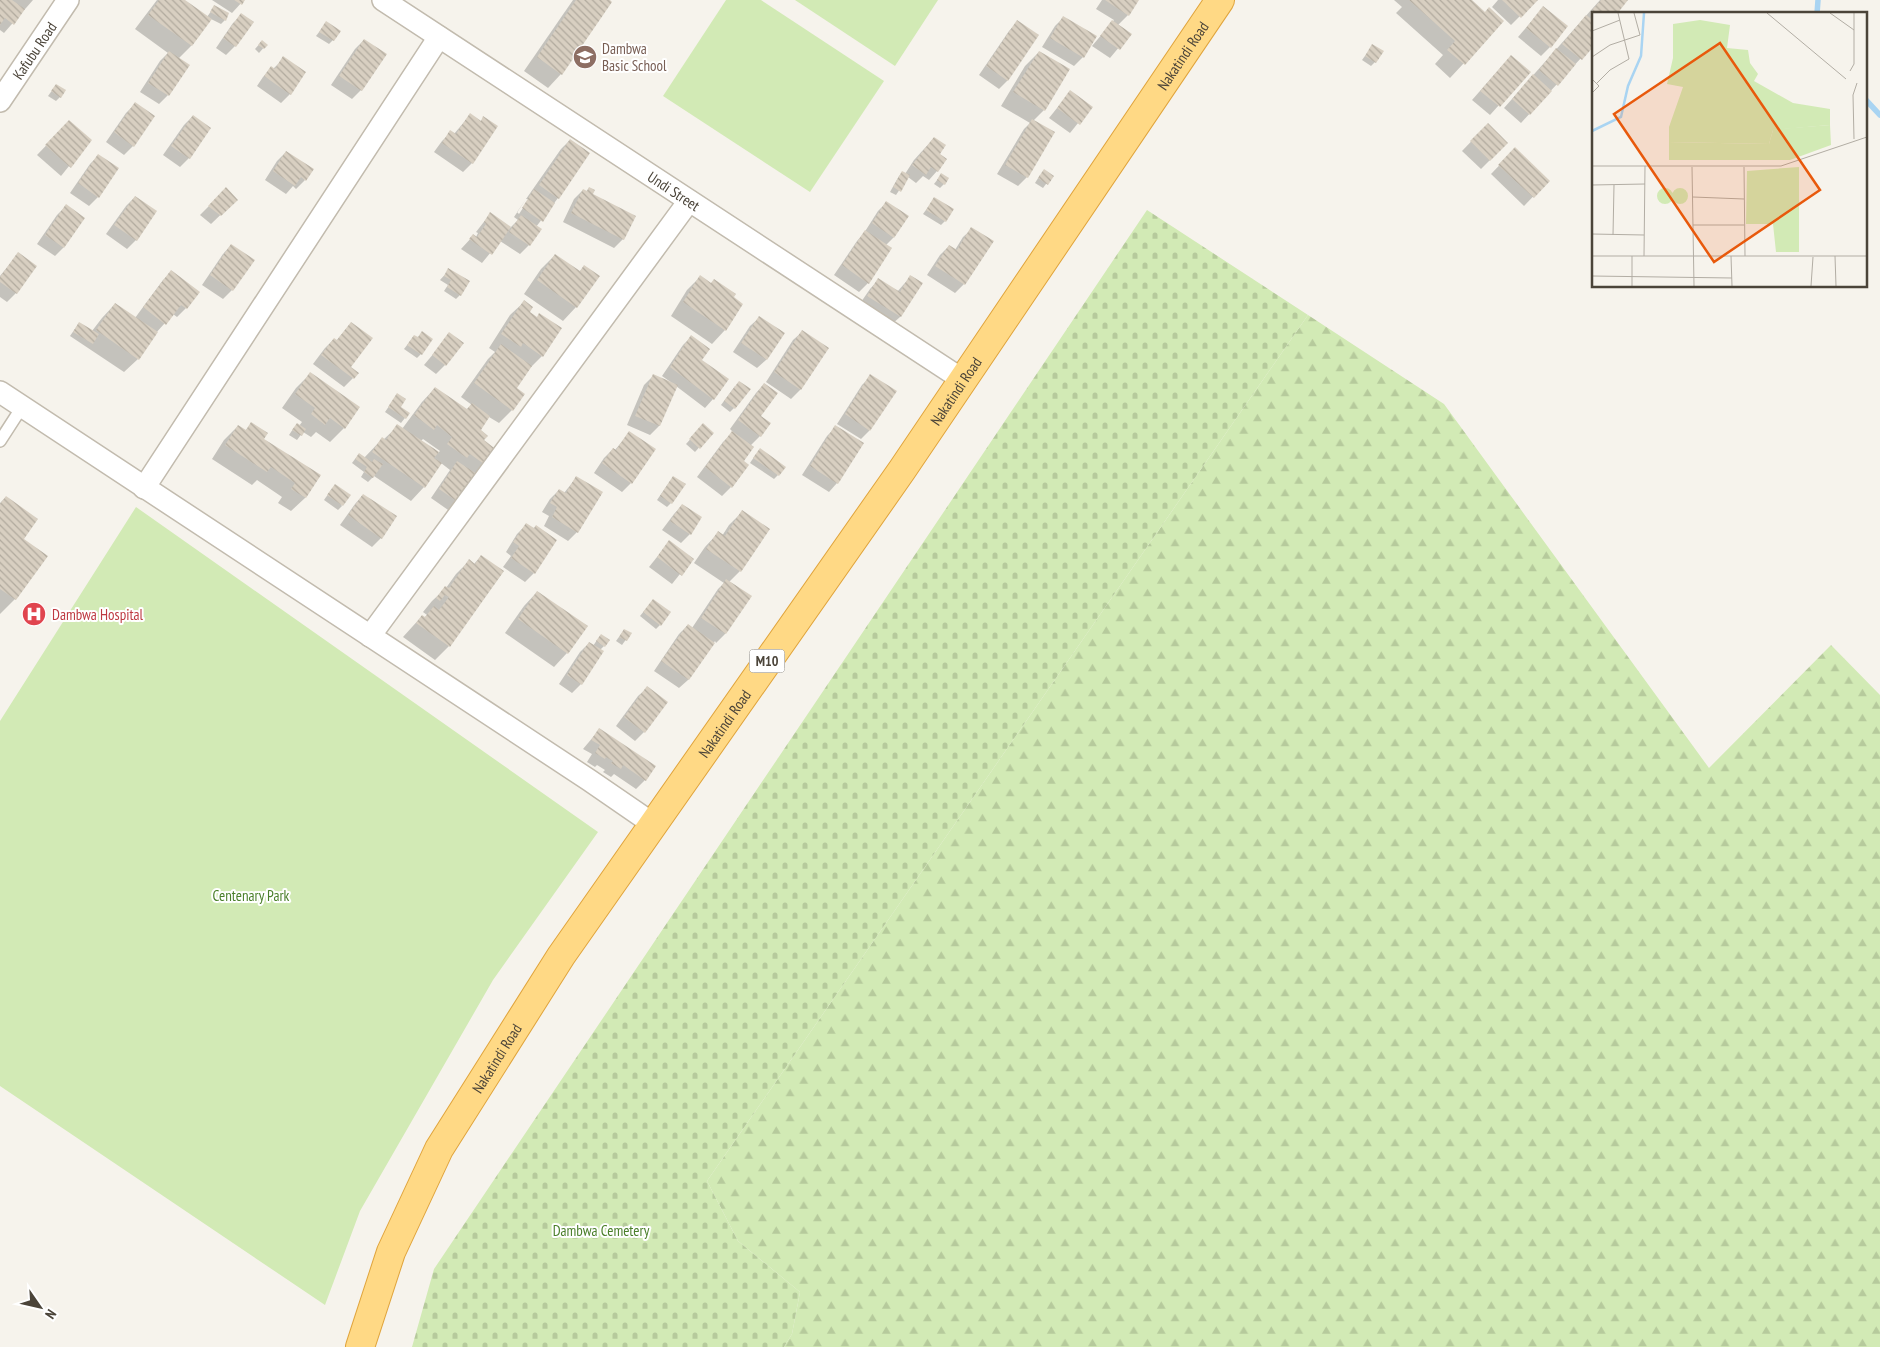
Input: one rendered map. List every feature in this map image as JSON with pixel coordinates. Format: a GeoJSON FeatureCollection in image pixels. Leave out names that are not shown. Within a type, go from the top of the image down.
{"type":"FeatureCollection","features":[{"type":"Feature","properties":{"kind":"highway","name":"Nakatindi Road"},"geometry":{"type":"LineString","coordinates":[[360,1347],[391,1252],[439,1149],[561,956],[963,380],[1220,0]]}},
{"type":"Feature","properties":{"kind":"street","name":"Kafubu Road"},"geometry":{"type":"LineString","coordinates":[[0,101],[68,0]]}},
{"type":"Feature","properties":{"kind":"street","name":"Undi Street"},"geometry":{"type":"LineString","coordinates":[[383,0],[963,380]]}},
{"type":"Feature","properties":{"kind":"street"},"geometry":{"type":"LineString","coordinates":[[144,488],[439,37]]}},
{"type":"Feature","properties":{"kind":"street"},"geometry":{"type":"LineString","coordinates":[[370,636],[689,201]]}},
{"type":"Feature","properties":{"kind":"street"},"geometry":{"type":"LineString","coordinates":[[0,392],[653,824]]}},
{"type":"Feature","properties":{"kind":"lane"},"geometry":{"type":"LineString","coordinates":[[0,441],[22,407]]}},
{"type":"Feature","properties":{"kind":"green space"},"geometry":{"type":"Polygon","coordinates":[[[726,0],[761,0],[884,81],[810,192],[663,96],[726,0]]]}},
{"type":"Feature","properties":{"kind":"green space"},"geometry":{"type":"Polygon","coordinates":[[[795,0],[938,0],[895,66],[795,0]]]}},
{"type":"Feature","properties":{"kind":"green space","name":"Dambwa Cemetery"},"geometry":{"type":"Polygon","coordinates":[[[1147,210],[1308,315],[707,1181],[738,1241],[800,1292],[792,1334],[784,1347],[412,1347],[434,1269],[1147,210]]]}},
{"type":"Feature","properties":{"kind":"green space"},"geometry":{"type":"Polygon","coordinates":[[[1308,315],[1444,404],[1709,768],[1831,645],[1880,695],[1880,1347],[784,1347],[792,1334],[800,1292],[738,1241],[707,1181],[1308,315]]]}},
{"type":"Feature","properties":{"kind":"green space","name":"Centenary Park"},"geometry":{"type":"Polygon","coordinates":[[[136,507],[598,832],[493,980],[360,1211],[325,1305],[0,1086],[0,721],[136,507]]]}},
{"type":"Feature","properties":{"kind":"building"},"geometry":{"type":"Polygon","coordinates":[[[0,0],[12,0],[25,9],[14,25],[5,18],[0,25],[0,0]]]}},
{"type":"Feature","properties":{"kind":"building"},"geometry":{"type":"Polygon","coordinates":[[[159,0],[185,0],[212,19],[192,46],[148,15],[159,0]]]}},
{"type":"Feature","properties":{"kind":"building"},"geometry":{"type":"Polygon","coordinates":[[[234,0],[245,0],[242,5],[234,0]]]}},
{"type":"Feature","properties":{"kind":"building"},"geometry":{"type":"Polygon","coordinates":[[[576,0],[610,0],[612,2],[562,75],[537,57],[576,0]]]}},
{"type":"Feature","properties":{"kind":"building"},"geometry":{"type":"Polygon","coordinates":[[[1105,0],[1139,0],[1129,16],[1105,0]]]}},
{"type":"Feature","properties":{"kind":"building"},"geometry":{"type":"Polygon","coordinates":[[[1409,0],[1472,0],[1485,12],[1489,7],[1504,21],[1465,65],[1447,50],[1455,41],[1409,0]]]}},
{"type":"Feature","properties":{"kind":"building"},"geometry":{"type":"Polygon","coordinates":[[[1502,0],[1538,0],[1521,18],[1502,0]]]}},
{"type":"Feature","properties":{"kind":"building"},"geometry":{"type":"Polygon","coordinates":[[[1601,0],[1628,0],[1619,12],[1594,12],[1592,10],[1601,0]]]}},
{"type":"Feature","properties":{"kind":"building"},"geometry":{"type":"Polygon","coordinates":[[[214,5],[229,13],[226,21],[210,12],[214,5]]]}},
{"type":"Feature","properties":{"kind":"building"},"geometry":{"type":"Polygon","coordinates":[[[1543,6],[1568,26],[1551,48],[1526,28],[1543,6]]]}},
{"type":"Feature","properties":{"kind":"building"},"geometry":{"type":"Polygon","coordinates":[[[241,13],[254,22],[236,47],[223,38],[241,13]]]}},
{"type":"Feature","properties":{"kind":"building"},"geometry":{"type":"Polygon","coordinates":[[[1586,15],[1592,20],[1592,48],[1582,60],[1562,44],[1586,15]]]}},
{"type":"Feature","properties":{"kind":"building"},"geometry":{"type":"Polygon","coordinates":[[[1063,16],[1097,36],[1084,58],[1050,38],[1063,16]]]}},
{"type":"Feature","properties":{"kind":"building"},"geometry":{"type":"Polygon","coordinates":[[[1017,20],[1039,35],[1008,81],[986,66],[1017,20]]]}},
{"type":"Feature","properties":{"kind":"building"},"geometry":{"type":"Polygon","coordinates":[[[1112,20],[1132,34],[1120,50],[1100,36],[1112,20]]]}},
{"type":"Feature","properties":{"kind":"building"},"geometry":{"type":"Polygon","coordinates":[[[326,21],[341,31],[334,41],[319,32],[326,21]]]}},
{"type":"Feature","properties":{"kind":"building"},"geometry":{"type":"Polygon","coordinates":[[[364,39],[387,54],[362,91],[339,76],[364,39]]]}},
{"type":"Feature","properties":{"kind":"building"},"geometry":{"type":"Polygon","coordinates":[[[262,40],[268,45],[264,49],[258,45],[262,40]]]}},
{"type":"Feature","properties":{"kind":"building"},"geometry":{"type":"Polygon","coordinates":[[[1372,44],[1384,51],[1376,63],[1365,56],[1372,44]]]}},
{"type":"Feature","properties":{"kind":"building"},"geometry":{"type":"Polygon","coordinates":[[[1556,48],[1576,64],[1558,86],[1539,70],[1556,48]]]}},
{"type":"Feature","properties":{"kind":"building"},"geometry":{"type":"Polygon","coordinates":[[[169,51],[190,65],[169,96],[148,83],[169,51]]]}},
{"type":"Feature","properties":{"kind":"building"},"geometry":{"type":"Polygon","coordinates":[[[1039,51],[1070,69],[1045,111],[1013,92],[1039,51]]]}},
{"type":"Feature","properties":{"kind":"building"},"geometry":{"type":"Polygon","coordinates":[[[1511,55],[1531,72],[1500,107],[1480,91],[1511,55]]]}},
{"type":"Feature","properties":{"kind":"building"},"geometry":{"type":"Polygon","coordinates":[[[283,56],[306,72],[291,95],[264,76],[271,66],[275,69],[283,56]]]}},
{"type":"Feature","properties":{"kind":"building"},"geometry":{"type":"Polygon","coordinates":[[[1533,74],[1552,91],[1530,115],[1512,99],[1533,74]]]}},
{"type":"Feature","properties":{"kind":"building"},"geometry":{"type":"Polygon","coordinates":[[[56,84],[66,90],[61,98],[51,91],[56,84]]]}},
{"type":"Feature","properties":{"kind":"building"},"geometry":{"type":"Polygon","coordinates":[[[1070,90],[1093,107],[1080,125],[1057,108],[1070,90]]]}},
{"type":"Feature","properties":{"kind":"building"},"geometry":{"type":"Polygon","coordinates":[[[135,102],[155,116],[134,147],[114,132],[135,102]]]}},
{"type":"Feature","properties":{"kind":"building"},"geometry":{"type":"Polygon","coordinates":[[[470,113],[481,121],[483,116],[498,126],[473,164],[442,143],[450,130],[456,134],[470,113]]]}},
{"type":"Feature","properties":{"kind":"building"},"geometry":{"type":"Polygon","coordinates":[[[193,115],[211,128],[190,159],[171,146],[193,115]]]}},
{"type":"Feature","properties":{"kind":"building"},"geometry":{"type":"Polygon","coordinates":[[[1032,119],[1055,132],[1028,178],[1005,165],[1032,119]]]}},
{"type":"Feature","properties":{"kind":"building"},"geometry":{"type":"Polygon","coordinates":[[[69,120],[92,140],[71,168],[45,145],[69,120]]]}},
{"type":"Feature","properties":{"kind":"building"},"geometry":{"type":"Polygon","coordinates":[[[1488,123],[1508,143],[1490,161],[1470,141],[1488,123]]]}},
{"type":"Feature","properties":{"kind":"building"},"geometry":{"type":"Polygon","coordinates":[[[934,137],[946,145],[940,154],[947,159],[938,172],[931,167],[926,175],[912,165],[934,137]]]}},
{"type":"Feature","properties":{"kind":"building"},"geometry":{"type":"Polygon","coordinates":[[[570,139],[590,153],[559,199],[539,185],[570,139]]]}},
{"type":"Feature","properties":{"kind":"building"},"geometry":{"type":"Polygon","coordinates":[[[1515,147],[1550,181],[1534,198],[1498,165],[1515,147]]]}},
{"type":"Feature","properties":{"kind":"building"},"geometry":{"type":"Polygon","coordinates":[[[286,151],[314,169],[306,181],[301,177],[295,186],[273,171],[286,151]]]}},
{"type":"Feature","properties":{"kind":"building"},"geometry":{"type":"Polygon","coordinates":[[[98,154],[119,168],[99,198],[78,183],[98,154]]]}},
{"type":"Feature","properties":{"kind":"building"},"geometry":{"type":"Polygon","coordinates":[[[1044,169],[1054,176],[1048,185],[1038,178],[1044,169]]]}},
{"type":"Feature","properties":{"kind":"building"},"geometry":{"type":"Polygon","coordinates":[[[902,171],[910,175],[901,192],[893,187],[902,171]]]}},
{"type":"Feature","properties":{"kind":"building"},"geometry":{"type":"Polygon","coordinates":[[[941,173],[949,178],[945,185],[937,180],[941,173]]]}},
{"type":"Feature","properties":{"kind":"building"},"geometry":{"type":"Polygon","coordinates":[[[226,187],[238,200],[221,216],[208,206],[226,187]]]}},
{"type":"Feature","properties":{"kind":"building"},"geometry":{"type":"Polygon","coordinates":[[[589,187],[595,190],[593,194],[636,216],[624,240],[571,213],[583,189],[587,191],[589,187]]]}},
{"type":"Feature","properties":{"kind":"building"},"geometry":{"type":"Polygon","coordinates":[[[534,189],[555,203],[543,222],[522,208],[534,189]]]}},
{"type":"Feature","properties":{"kind":"building"},"geometry":{"type":"Polygon","coordinates":[[[135,196],[157,211],[137,241],[114,225],[135,196]]]}},
{"type":"Feature","properties":{"kind":"building"},"geometry":{"type":"Polygon","coordinates":[[[934,197],[954,209],[946,222],[926,210],[934,197]]]}},
{"type":"Feature","properties":{"kind":"building"},"geometry":{"type":"Polygon","coordinates":[[[886,201],[909,216],[894,238],[872,223],[886,201]]]}},
{"type":"Feature","properties":{"kind":"building"},"geometry":{"type":"Polygon","coordinates":[[[66,204],[85,218],[64,248],[45,235],[66,204]]]}},
{"type":"Feature","properties":{"kind":"building"},"geometry":{"type":"Polygon","coordinates":[[[490,212],[511,227],[492,255],[469,239],[473,234],[477,237],[486,224],[484,222],[490,212]]]}},
{"type":"Feature","properties":{"kind":"building"},"geometry":{"type":"Polygon","coordinates":[[[521,215],[542,229],[530,246],[509,232],[521,215]]]}},
{"type":"Feature","properties":{"kind":"building"},"geometry":{"type":"Polygon","coordinates":[[[971,227],[994,241],[965,285],[935,266],[949,245],[957,250],[971,227]]]}},
{"type":"Feature","properties":{"kind":"building"},"geometry":{"type":"Polygon","coordinates":[[[865,230],[892,248],[869,284],[842,265],[865,230]]]}},
{"type":"Feature","properties":{"kind":"building"},"geometry":{"type":"Polygon","coordinates":[[[231,244],[255,260],[233,291],[210,275],[231,244]]]}},
{"type":"Feature","properties":{"kind":"building"},"geometry":{"type":"Polygon","coordinates":[[[18,252],[37,266],[17,294],[0,282],[0,277],[18,252]]]}},
{"type":"Feature","properties":{"kind":"building"},"geometry":{"type":"Polygon","coordinates":[[[555,254],[580,271],[584,265],[600,276],[577,308],[537,280],[555,254]]]}},
{"type":"Feature","properties":{"kind":"building"},"geometry":{"type":"Polygon","coordinates":[[[448,268],[470,281],[461,296],[447,287],[451,280],[444,276],[448,268]]]}},
{"type":"Feature","properties":{"kind":"building"},"geometry":{"type":"Polygon","coordinates":[[[171,270],[200,292],[187,309],[181,305],[166,325],[143,307],[171,270]]]}},
{"type":"Feature","properties":{"kind":"building"},"geometry":{"type":"Polygon","coordinates":[[[700,275],[711,283],[714,279],[736,294],[734,297],[743,304],[726,331],[683,302],[700,275]]]}},
{"type":"Feature","properties":{"kind":"building"},"geometry":{"type":"Polygon","coordinates":[[[910,275],[923,283],[901,317],[867,296],[878,278],[900,292],[910,275]]]}},
{"type":"Feature","properties":{"kind":"building"},"geometry":{"type":"Polygon","coordinates":[[[524,300],[533,307],[530,312],[537,317],[539,313],[562,328],[543,357],[523,343],[521,347],[501,334],[524,300]]]}},
{"type":"Feature","properties":{"kind":"building"},"geometry":{"type":"Polygon","coordinates":[[[115,303],[158,332],[139,360],[96,330],[115,303]]]}},
{"type":"Feature","properties":{"kind":"building"},"geometry":{"type":"Polygon","coordinates":[[[759,316],[785,333],[767,360],[741,343],[759,316]]]}},
{"type":"Feature","properties":{"kind":"building"},"geometry":{"type":"Polygon","coordinates":[[[79,322],[99,334],[93,344],[73,332],[79,322]]]}},
{"type":"Feature","properties":{"kind":"building"},"geometry":{"type":"Polygon","coordinates":[[[351,322],[373,338],[351,367],[359,373],[354,379],[321,355],[334,338],[337,340],[351,322]]]}},
{"type":"Feature","properties":{"kind":"building"},"geometry":{"type":"Polygon","coordinates":[[[802,330],[829,348],[801,390],[774,372],[802,330]]]}},
{"type":"Feature","properties":{"kind":"building"},"geometry":{"type":"Polygon","coordinates":[[[422,331],[433,339],[422,355],[407,345],[414,335],[418,337],[422,331]]]}},
{"type":"Feature","properties":{"kind":"building"},"geometry":{"type":"Polygon","coordinates":[[[449,332],[464,343],[446,366],[432,355],[449,332]]]}},
{"type":"Feature","properties":{"kind":"building"},"geometry":{"type":"Polygon","coordinates":[[[691,335],[710,349],[702,360],[729,379],[714,400],[670,367],[691,335]]]}},
{"type":"Feature","properties":{"kind":"building"},"geometry":{"type":"Polygon","coordinates":[[[501,344],[532,366],[517,388],[525,394],[513,411],[474,383],[501,344]]]}},
{"type":"Feature","properties":{"kind":"building"},"geometry":{"type":"Polygon","coordinates":[[[310,372],[360,407],[345,429],[330,418],[325,425],[311,414],[315,408],[295,394],[310,372]]]}},
{"type":"Feature","properties":{"kind":"building"},"geometry":{"type":"Polygon","coordinates":[[[653,374],[678,385],[660,426],[635,416],[653,374]]]}},
{"type":"Feature","properties":{"kind":"building"},"geometry":{"type":"Polygon","coordinates":[[[870,374],[897,391],[870,431],[845,414],[870,374]]]}},
{"type":"Feature","properties":{"kind":"building"},"geometry":{"type":"Polygon","coordinates":[[[739,381],[751,389],[735,409],[724,401],[739,381]]]}},
{"type":"Feature","properties":{"kind":"building"},"geometry":{"type":"Polygon","coordinates":[[[764,383],[778,393],[761,416],[771,423],[761,437],[738,420],[764,383]]]}},
{"type":"Feature","properties":{"kind":"building"},"geometry":{"type":"Polygon","coordinates":[[[435,387],[467,409],[472,403],[490,416],[481,430],[488,436],[484,440],[498,451],[487,466],[470,454],[467,458],[447,444],[452,437],[437,425],[434,430],[414,415],[435,387]]]}},
{"type":"Feature","properties":{"kind":"building"},"geometry":{"type":"Polygon","coordinates":[[[397,393],[406,399],[401,407],[410,413],[406,419],[388,407],[397,393]]]}},
{"type":"Feature","properties":{"kind":"building"},"geometry":{"type":"Polygon","coordinates":[[[251,422],[268,433],[264,439],[321,475],[306,498],[291,489],[295,483],[271,467],[267,472],[225,445],[238,425],[246,430],[251,422]]]}},
{"type":"Feature","properties":{"kind":"building"},"geometry":{"type":"Polygon","coordinates":[[[297,423],[306,429],[302,436],[292,430],[297,423]]]}},
{"type":"Feature","properties":{"kind":"building"},"geometry":{"type":"Polygon","coordinates":[[[703,423],[714,433],[700,449],[689,439],[703,423]]]}},
{"type":"Feature","properties":{"kind":"building"},"geometry":{"type":"Polygon","coordinates":[[[397,424],[439,452],[434,458],[442,463],[425,488],[372,452],[382,437],[386,440],[397,424]]]}},
{"type":"Feature","properties":{"kind":"building"},"geometry":{"type":"Polygon","coordinates":[[[835,425],[864,443],[838,484],[810,466],[835,425]]]}},
{"type":"Feature","properties":{"kind":"building"},"geometry":{"type":"Polygon","coordinates":[[[629,431],[656,449],[632,484],[602,463],[613,448],[616,450],[629,431]]]}},
{"type":"Feature","properties":{"kind":"building"},"geometry":{"type":"Polygon","coordinates":[[[732,431],[754,447],[744,461],[749,465],[732,488],[705,467],[732,431]]]}},
{"type":"Feature","properties":{"kind":"building"},"geometry":{"type":"Polygon","coordinates":[[[760,448],[786,467],[779,476],[753,458],[760,448]]]}},
{"type":"Feature","properties":{"kind":"building"},"geometry":{"type":"Polygon","coordinates":[[[359,453],[372,462],[374,459],[383,464],[373,478],[364,472],[367,467],[355,459],[359,453]]]}},
{"type":"Feature","properties":{"kind":"building"},"geometry":{"type":"Polygon","coordinates":[[[457,461],[480,476],[461,504],[439,489],[457,461]]]}},
{"type":"Feature","properties":{"kind":"building"},"geometry":{"type":"Polygon","coordinates":[[[576,476],[603,492],[578,533],[552,517],[557,507],[550,503],[559,489],[566,493],[576,476]]]}},
{"type":"Feature","properties":{"kind":"building"},"geometry":{"type":"Polygon","coordinates":[[[673,476],[686,484],[672,504],[660,496],[673,476]]]}},
{"type":"Feature","properties":{"kind":"building"},"geometry":{"type":"Polygon","coordinates":[[[335,484],[351,495],[343,506],[327,495],[335,484]]]}},
{"type":"Feature","properties":{"kind":"building"},"geometry":{"type":"Polygon","coordinates":[[[363,494],[397,516],[382,539],[348,515],[363,494]]]}},
{"type":"Feature","properties":{"kind":"building"},"geometry":{"type":"Polygon","coordinates":[[[6,496],[38,519],[24,539],[48,556],[16,600],[0,589],[0,504],[6,496]]]}},
{"type":"Feature","properties":{"kind":"building"},"geometry":{"type":"Polygon","coordinates":[[[682,504],[702,517],[691,535],[670,521],[682,504]]]}},
{"type":"Feature","properties":{"kind":"building"},"geometry":{"type":"Polygon","coordinates":[[[742,510],[770,529],[741,572],[706,549],[718,531],[725,536],[742,510]]]}},
{"type":"Feature","properties":{"kind":"building"},"geometry":{"type":"Polygon","coordinates":[[[526,523],[534,528],[536,525],[557,540],[535,574],[511,558],[519,546],[513,542],[526,523]]]}},
{"type":"Feature","properties":{"kind":"building"},"geometry":{"type":"Polygon","coordinates":[[[669,540],[694,559],[682,576],[657,557],[669,540]]]}},
{"type":"Feature","properties":{"kind":"building"},"geometry":{"type":"Polygon","coordinates":[[[481,555],[504,571],[450,647],[416,623],[422,615],[425,617],[434,606],[439,610],[449,597],[445,595],[440,601],[436,598],[445,586],[449,588],[469,559],[475,564],[481,555]]]}},
{"type":"Feature","properties":{"kind":"building"},"geometry":{"type":"Polygon","coordinates":[[[726,579],[752,596],[726,634],[701,618],[726,579]]]}},
{"type":"Feature","properties":{"kind":"building"},"geometry":{"type":"Polygon","coordinates":[[[537,591],[588,626],[568,654],[518,619],[537,591]]]}},
{"type":"Feature","properties":{"kind":"building"},"geometry":{"type":"Polygon","coordinates":[[[653,599],[671,612],[661,626],[643,612],[653,599]]]}},
{"type":"Feature","properties":{"kind":"building"},"geometry":{"type":"Polygon","coordinates":[[[688,624],[715,643],[689,680],[661,661],[688,624]]]}},
{"type":"Feature","properties":{"kind":"building"},"geometry":{"type":"Polygon","coordinates":[[[624,629],[632,633],[627,641],[619,637],[624,629]]]}},
{"type":"Feature","properties":{"kind":"building"},"geometry":{"type":"Polygon","coordinates":[[[601,634],[610,640],[605,647],[596,641],[601,634]]]}},
{"type":"Feature","properties":{"kind":"building"},"geometry":{"type":"Polygon","coordinates":[[[589,642],[604,651],[582,685],[567,675],[589,642]]]}},
{"type":"Feature","properties":{"kind":"building"},"geometry":{"type":"Polygon","coordinates":[[[647,686],[668,702],[645,733],[624,717],[647,686]]]}},
{"type":"Feature","properties":{"kind":"building"},"geometry":{"type":"Polygon","coordinates":[[[599,728],[656,766],[646,781],[623,765],[621,769],[611,763],[613,761],[595,753],[600,745],[591,740],[599,728]]]}},
{"type":"Feature","properties":{"kind":"waterway"},"geometry":{"type":"LineString","coordinates":[[1817,12],[1818,0]]}},
{"type":"Feature","properties":{"kind":"waterway"},"geometry":{"type":"LineString","coordinates":[[1868,102],[1880,115]]}},
{"type":"Feature","properties":{"kind":"place","name":"Dambwa Basic School"},"geometry":{"type":"Point","coordinates":[585,57]}},
{"type":"Feature","properties":{"kind":"place","name":"Dambwa Hospital"},"geometry":{"type":"Point","coordinates":[34,614]}}]}
